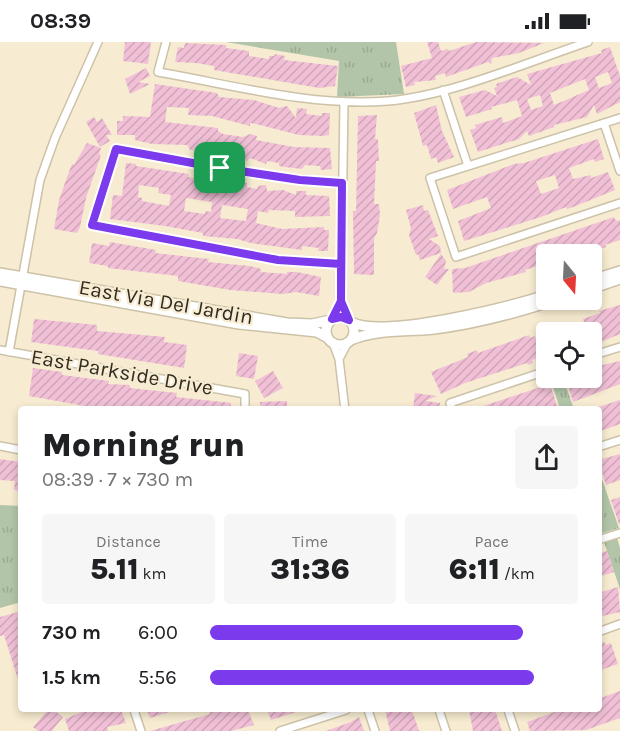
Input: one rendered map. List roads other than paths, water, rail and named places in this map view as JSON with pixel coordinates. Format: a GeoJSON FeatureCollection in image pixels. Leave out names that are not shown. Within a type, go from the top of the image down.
{"type":"FeatureCollection","features":[{"type":"Feature","properties":{"kind":"street"},"geometry":{"type":"LineString","coordinates":[[9,352],[20,281],[45,167],[98,42]]}},
{"type":"Feature","properties":{"kind":"street"},"geometry":{"type":"LineString","coordinates":[[166,42],[158,72],[344,102],[389,101],[443,90],[588,42]]}},
{"type":"Feature","properties":{"kind":"street"},"geometry":{"type":"LineString","coordinates":[[443,90],[468,166]]}},
{"type":"Feature","properties":{"kind":"street"},"geometry":{"type":"LineString","coordinates":[[339,359],[354,333],[341,301],[344,102]]}},
{"type":"Feature","properties":{"kind":"street"},"geometry":{"type":"LineString","coordinates":[[620,118],[430,178],[456,257],[620,203]]}},
{"type":"Feature","properties":{"kind":"street"},"geometry":{"type":"LineString","coordinates":[[604,123],[620,171]]}},
{"type":"Feature","properties":{"kind":"street"},"geometry":{"type":"LineString","coordinates":[[341,264],[278,260],[92,225],[116,149],[266,176],[342,183]]}},
{"type":"Feature","properties":{"kind":"street"},"geometry":{"type":"LineString","coordinates":[[602,277],[620,271]]}},
{"type":"Feature","properties":{"kind":"street","name":"East Via Del Jardin"},"geometry":{"type":"LineString","coordinates":[[0,273],[20,281],[239,324],[317,332],[331,340]]}},
{"type":"Feature","properties":{"kind":"street"},"geometry":{"type":"LineString","coordinates":[[602,285],[620,279]]}},
{"type":"Feature","properties":{"kind":"street","name":"East Via Del Jardin"},"geometry":{"type":"LineString","coordinates":[[0,281],[20,281],[287,323],[312,324],[332,320]]}},
{"type":"Feature","properties":{"kind":"street"},"geometry":{"type":"LineString","coordinates":[[332,320],[341,317],[368,327],[430,322],[488,312],[536,298]]}},
{"type":"Feature","properties":{"kind":"street"},"geometry":{"type":"LineString","coordinates":[[341,301],[326,330],[339,359],[345,406]]}},
{"type":"Feature","properties":{"kind":"street"},"geometry":{"type":"LineString","coordinates":[[331,340],[340,345],[368,334],[436,329],[478,322],[536,306]]}},
{"type":"Feature","properties":{"kind":"street"},"geometry":{"type":"LineString","coordinates":[[602,352],[620,346]]}},
{"type":"Feature","properties":{"kind":"street","name":"East Parkside Drive"},"geometry":{"type":"LineString","coordinates":[[0,350],[245,394],[245,406]]}},
{"type":"Feature","properties":{"kind":"street"},"geometry":{"type":"LineString","coordinates":[[451,406],[536,375]]}},
{"type":"Feature","properties":{"kind":"street"},"geometry":{"type":"LineString","coordinates":[[602,446],[620,440]]}},
{"type":"Feature","properties":{"kind":"street"},"geometry":{"type":"LineString","coordinates":[[0,446],[18,449]]}},
{"type":"Feature","properties":{"kind":"street"},"geometry":{"type":"LineString","coordinates":[[602,539],[620,533]]}},
{"type":"Feature","properties":{"kind":"street"},"geometry":{"type":"LineString","coordinates":[[602,631],[620,624]]}},
{"type":"Feature","properties":{"kind":"street"},"geometry":{"type":"LineString","coordinates":[[135,712],[141,731]]}},
{"type":"Feature","properties":{"kind":"street"},"geometry":{"type":"LineString","coordinates":[[280,731],[340,712]]}},
{"type":"Feature","properties":{"kind":"street"},"geometry":{"type":"LineString","coordinates":[[369,712],[375,731]]}},
{"type":"Feature","properties":{"kind":"street"},"geometry":{"type":"LineString","coordinates":[[441,712],[446,731]]}},
{"type":"Feature","properties":{"kind":"street"},"geometry":{"type":"LineString","coordinates":[[509,712],[515,731]]}}]}
